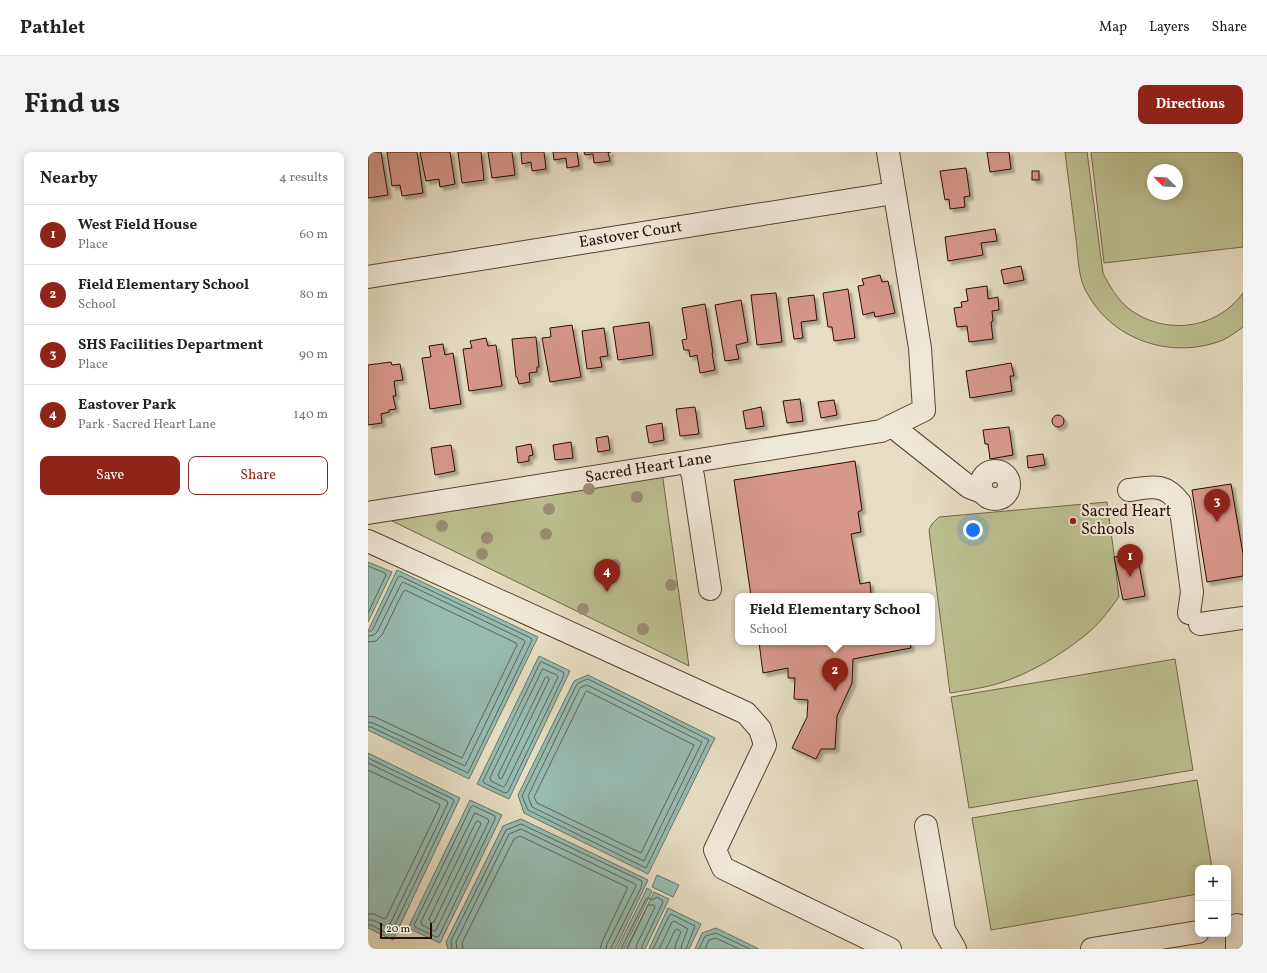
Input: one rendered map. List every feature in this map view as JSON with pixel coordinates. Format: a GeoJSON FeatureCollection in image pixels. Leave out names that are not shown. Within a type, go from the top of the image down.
{"type":"FeatureCollection","features":[{"type":"Feature","properties":{"kind":"street"},"geometry":{"type":"LineString","coordinates":[[888,152],[894,193]]}},
{"type":"Feature","properties":{"kind":"street","name":"Eastover Court"},"geometry":{"type":"LineString","coordinates":[[368,277],[894,193]]}},
{"type":"Feature","properties":{"kind":"street","name":"Sacred Heart Lane"},"geometry":{"type":"LineString","coordinates":[[368,513],[881,431],[924,410],[920,348],[894,193]]}},
{"type":"Feature","properties":{"kind":"street"},"geometry":{"type":"LineString","coordinates":[[892,426],[969,487],[982,492]]}},
{"type":"Feature","properties":{"kind":"street"},"geometry":{"type":"LineString","coordinates":[[689,462],[693,476],[710,589]]}},
{"type":"Feature","properties":{"kind":"street"},"geometry":{"type":"LineString","coordinates":[[1129,490],[1154,486],[1166,489],[1174,494],[1180,502],[1195,619],[1243,618]]}},
{"type":"Feature","properties":{"kind":"street"},"geometry":{"type":"LineString","coordinates":[[368,541],[746,713],[760,729],[765,745],[715,850],[722,868],[890,949]]}},
{"type":"Feature","properties":{"kind":"street"},"geometry":{"type":"LineString","coordinates":[[926,826],[944,930],[955,949]]}},
{"type":"Feature","properties":{"kind":"street"},"geometry":{"type":"LineString","coordinates":[[1236,925],[1237,949]]}},
{"type":"Feature","properties":{"kind":"street"},"geometry":{"type":"LineString","coordinates":[[1095,949],[1195,932]]}},
{"type":"Feature","properties":{"kind":"green space"},"geometry":{"type":"Polygon","coordinates":[[[1065,152],[1087,152],[1103,273],[1114,292],[1128,308],[1142,317],[1157,323],[1189,325],[1219,315],[1232,305],[1243,293],[1243,327],[1223,340],[1203,346],[1182,348],[1162,346],[1143,341],[1125,332],[1108,320],[1095,305],[1084,287],[1080,276],[1065,152]]]}},
{"type":"Feature","properties":{"kind":"green space"},"geometry":{"type":"Polygon","coordinates":[[[1091,152],[1243,152],[1243,247],[1104,263],[1091,152]]]}},
{"type":"Feature","properties":{"kind":"green space"},"geometry":{"type":"Polygon","coordinates":[[[662,472],[689,666],[384,517],[662,472]]]}},
{"type":"Feature","properties":{"kind":"green space"},"geometry":{"type":"Polygon","coordinates":[[[1107,502],[1119,597],[1105,616],[1078,641],[1042,665],[1015,677],[989,686],[950,693],[929,530],[932,524],[939,517],[1107,502]]]}},
{"type":"Feature","properties":{"kind":"green space"},"geometry":{"type":"Polygon","coordinates":[[[1175,659],[1193,770],[969,808],[951,697],[1175,659]]]}},
{"type":"Feature","properties":{"kind":"green space"},"geometry":{"type":"Polygon","coordinates":[[[1197,780],[1211,865],[1195,865],[1195,895],[991,930],[972,818],[1197,780]]]}},
{"type":"Feature","properties":{"kind":"water"},"geometry":{"type":"Polygon","coordinates":[[[368,562],[392,572],[368,622],[368,562]]]}},
{"type":"Feature","properties":{"kind":"water"},"geometry":{"type":"Polygon","coordinates":[[[397,570],[538,637],[469,779],[368,730],[368,631],[397,570]]]}},
{"type":"Feature","properties":{"kind":"water"},"geometry":{"type":"Polygon","coordinates":[[[539,656],[570,671],[509,799],[477,784],[539,656]]]}},
{"type":"Feature","properties":{"kind":"water"},"geometry":{"type":"Polygon","coordinates":[[[588,675],[715,738],[648,874],[524,813],[518,795],[574,681],[588,675]]]}},
{"type":"Feature","properties":{"kind":"water"},"geometry":{"type":"Polygon","coordinates":[[[368,753],[460,798],[393,940],[368,928],[368,753]]]}},
{"type":"Feature","properties":{"kind":"water"},"geometry":{"type":"Polygon","coordinates":[[[470,800],[502,815],[440,943],[408,928],[470,800]]]}},
{"type":"Feature","properties":{"kind":"water"},"geometry":{"type":"Polygon","coordinates":[[[521,819],[648,880],[615,949],[448,949],[446,942],[503,826],[521,819]]]}},
{"type":"Feature","properties":{"kind":"water"},"geometry":{"type":"Polygon","coordinates":[[[657,875],[679,885],[673,897],[652,887],[657,875]]]}},
{"type":"Feature","properties":{"kind":"water"},"geometry":{"type":"Polygon","coordinates":[[[647,888],[652,891],[624,949],[617,949],[647,888]]]}},
{"type":"Feature","properties":{"kind":"water"},"geometry":{"type":"Polygon","coordinates":[[[654,892],[669,899],[645,949],[626,949],[654,892]]]}},
{"type":"Feature","properties":{"kind":"water"},"geometry":{"type":"Polygon","coordinates":[[[668,908],[701,924],[689,949],[649,949],[668,908]]]}},
{"type":"Feature","properties":{"kind":"water"},"geometry":{"type":"Polygon","coordinates":[[[716,928],[759,949],[695,949],[702,933],[716,928]]]}},
{"type":"Feature","properties":{"kind":"building"},"geometry":{"type":"Polygon","coordinates":[[[368,152],[381,152],[388,195],[368,198],[368,152]]]}},
{"type":"Feature","properties":{"kind":"building"},"geometry":{"type":"Polygon","coordinates":[[[387,152],[417,152],[423,193],[402,196],[400,185],[392,186],[387,152]]]}},
{"type":"Feature","properties":{"kind":"building"},"geometry":{"type":"Polygon","coordinates":[[[420,152],[450,152],[455,184],[440,187],[439,179],[426,181],[420,152]]]}},
{"type":"Feature","properties":{"kind":"building"},"geometry":{"type":"Polygon","coordinates":[[[458,152],[481,152],[484,180],[462,183],[458,152]]]}},
{"type":"Feature","properties":{"kind":"building"},"geometry":{"type":"Polygon","coordinates":[[[488,152],[512,152],[515,175],[492,178],[488,152]]]}},
{"type":"Feature","properties":{"kind":"building"},"geometry":{"type":"Polygon","coordinates":[[[521,152],[544,152],[546,169],[532,171],[531,162],[522,164],[521,152]]]}},
{"type":"Feature","properties":{"kind":"building"},"geometry":{"type":"Polygon","coordinates":[[[553,152],[577,152],[579,166],[567,168],[566,158],[554,160],[553,152]]]}},
{"type":"Feature","properties":{"kind":"building"},"geometry":{"type":"Polygon","coordinates":[[[584,152],[608,152],[610,161],[594,163],[593,154],[585,155],[584,152]]]}},
{"type":"Feature","properties":{"kind":"building"},"geometry":{"type":"Polygon","coordinates":[[[987,152],[1009,152],[1011,169],[990,172],[987,152]]]}},
{"type":"Feature","properties":{"kind":"building"},"geometry":{"type":"Polygon","coordinates":[[[966,168],[970,196],[964,197],[965,207],[950,209],[949,199],[945,200],[940,171],[966,168]]]}},
{"type":"Feature","properties":{"kind":"building"},"geometry":{"type":"Polygon","coordinates":[[[1032,171],[1039,171],[1039,180],[1032,180],[1032,171]]]}},
{"type":"Feature","properties":{"kind":"building"},"geometry":{"type":"Polygon","coordinates":[[[995,229],[997,241],[981,243],[983,255],[948,261],[945,237],[995,229]]]}},
{"type":"Feature","properties":{"kind":"building"},"geometry":{"type":"Polygon","coordinates":[[[1021,266],[1024,280],[1004,284],[1001,270],[1021,266]]]}},
{"type":"Feature","properties":{"kind":"building"},"geometry":{"type":"Polygon","coordinates":[[[880,275],[882,282],[888,281],[895,313],[875,317],[874,312],[863,315],[858,286],[864,285],[862,279],[880,275]]]}},
{"type":"Feature","properties":{"kind":"building"},"geometry":{"type":"Polygon","coordinates":[[[987,286],[988,299],[998,297],[999,310],[992,311],[993,321],[991,322],[993,339],[969,342],[967,326],[957,327],[954,308],[962,307],[961,302],[968,301],[966,289],[987,286]]]}},
{"type":"Feature","properties":{"kind":"building"},"geometry":{"type":"Polygon","coordinates":[[[848,289],[855,338],[834,341],[832,327],[828,327],[823,293],[848,289]]]}},
{"type":"Feature","properties":{"kind":"building"},"geometry":{"type":"Polygon","coordinates":[[[776,293],[782,342],[757,345],[751,295],[776,293]]]}},
{"type":"Feature","properties":{"kind":"building"},"geometry":{"type":"Polygon","coordinates":[[[814,295],[817,320],[801,322],[803,338],[794,339],[788,298],[814,295]]]}},
{"type":"Feature","properties":{"kind":"building"},"geometry":{"type":"Polygon","coordinates":[[[741,300],[748,342],[736,345],[739,359],[725,361],[715,305],[741,300]]]}},
{"type":"Feature","properties":{"kind":"building"},"geometry":{"type":"Polygon","coordinates":[[[705,304],[715,370],[700,373],[697,355],[690,357],[689,350],[684,350],[682,340],[687,339],[682,308],[705,304]]]}},
{"type":"Feature","properties":{"kind":"building"},"geometry":{"type":"Polygon","coordinates":[[[649,322],[653,355],[618,360],[613,327],[649,322]]]}},
{"type":"Feature","properties":{"kind":"building"},"geometry":{"type":"Polygon","coordinates":[[[572,325],[581,377],[550,382],[542,338],[551,337],[550,328],[572,325]]]}},
{"type":"Feature","properties":{"kind":"building"},"geometry":{"type":"Polygon","coordinates":[[[604,328],[608,356],[600,357],[602,367],[587,369],[582,331],[604,328]]]}},
{"type":"Feature","properties":{"kind":"building"},"geometry":{"type":"Polygon","coordinates":[[[536,337],[539,367],[537,367],[537,372],[529,373],[530,382],[519,384],[516,377],[512,339],[536,337]]]}},
{"type":"Feature","properties":{"kind":"building"},"geometry":{"type":"Polygon","coordinates":[[[486,338],[488,346],[496,345],[502,386],[469,391],[463,349],[472,348],[470,341],[486,338]]]}},
{"type":"Feature","properties":{"kind":"building"},"geometry":{"type":"Polygon","coordinates":[[[443,344],[445,355],[453,353],[461,404],[430,409],[422,358],[431,357],[429,346],[443,344]]]}},
{"type":"Feature","properties":{"kind":"building"},"geometry":{"type":"Polygon","coordinates":[[[391,362],[392,365],[400,364],[403,380],[394,381],[396,396],[393,396],[396,409],[389,410],[389,412],[381,414],[382,423],[368,425],[368,365],[391,362]]]}},
{"type":"Feature","properties":{"kind":"building"},"geometry":{"type":"Polygon","coordinates":[[[1011,363],[1014,376],[1010,376],[1012,391],[970,398],[966,371],[1011,363]]]}},
{"type":"Feature","properties":{"kind":"building"},"geometry":{"type":"Polygon","coordinates":[[[800,399],[803,421],[787,423],[783,401],[800,399]]]}},
{"type":"Feature","properties":{"kind":"building"},"geometry":{"type":"Polygon","coordinates":[[[834,400],[837,415],[821,418],[818,402],[834,400]]]}},
{"type":"Feature","properties":{"kind":"building"},"geometry":{"type":"Polygon","coordinates":[[[695,407],[699,434],[680,436],[676,409],[695,407]]]}},
{"type":"Feature","properties":{"kind":"building"},"geometry":{"type":"Polygon","coordinates":[[[761,407],[764,426],[746,429],[743,411],[761,407]]]}},
{"type":"Feature","properties":{"kind":"building"},"geometry":{"type":"Polygon","coordinates":[[[1060,415],[1063,416],[1063,426],[1056,427],[1053,426],[1052,419],[1053,416],[1060,415]]]}},
{"type":"Feature","properties":{"kind":"building"},"geometry":{"type":"Polygon","coordinates":[[[662,423],[664,440],[649,443],[646,426],[662,423]]]}},
{"type":"Feature","properties":{"kind":"building"},"geometry":{"type":"Polygon","coordinates":[[[1009,427],[1013,455],[990,459],[988,444],[985,444],[983,430],[1009,427]]]}},
{"type":"Feature","properties":{"kind":"building"},"geometry":{"type":"Polygon","coordinates":[[[608,436],[610,450],[598,452],[596,438],[608,436]]]}},
{"type":"Feature","properties":{"kind":"building"},"geometry":{"type":"Polygon","coordinates":[[[571,442],[573,458],[555,460],[553,445],[571,442]]]}},
{"type":"Feature","properties":{"kind":"building"},"geometry":{"type":"Polygon","coordinates":[[[531,444],[533,455],[529,456],[529,461],[518,463],[516,447],[531,444]]]}},
{"type":"Feature","properties":{"kind":"building"},"geometry":{"type":"Polygon","coordinates":[[[451,445],[455,471],[435,475],[431,448],[451,445]]]}},
{"type":"Feature","properties":{"kind":"building"},"geometry":{"type":"Polygon","coordinates":[[[1043,454],[1045,465],[1028,468],[1027,456],[1043,454]]]}},
{"type":"Feature","properties":{"kind":"building"},"geometry":{"type":"Polygon","coordinates":[[[855,461],[862,510],[858,512],[861,532],[851,534],[860,584],[870,582],[871,593],[751,593],[734,480],[855,461]]]}},
{"type":"Feature","properties":{"kind":"building"},"geometry":{"type":"Polygon","coordinates":[[[1231,484],[1243,554],[1243,576],[1207,582],[1192,490],[1231,484]]]}},
{"type":"Feature","properties":{"kind":"building"},"geometry":{"type":"Polygon","coordinates":[[[1137,553],[1145,596],[1123,600],[1114,557],[1137,553]]]}},
{"type":"Feature","properties":{"kind":"building"},"geometry":{"type":"Polygon","coordinates":[[[759,645],[910,645],[911,648],[853,659],[852,683],[837,716],[835,749],[821,749],[816,759],[792,748],[807,717],[808,700],[794,699],[795,678],[788,678],[788,668],[763,673],[759,645]]]}},
{"type":"Feature","properties":{"kind":"place","name":"Sacred Heart Schools"},"geometry":{"type":"Point","coordinates":[1073,521]}},
{"type":"Feature","properties":{"kind":"place","name":"SHS Facilities Department"},"geometry":{"type":"Point","coordinates":[1217,522]}},
{"type":"Feature","properties":{"kind":"place","name":"West Field House"},"geometry":{"type":"Point","coordinates":[1130,577]}},
{"type":"Feature","properties":{"kind":"place","name":"Eastover Park"},"geometry":{"type":"Point","coordinates":[607,592]}},
{"type":"Feature","properties":{"kind":"place","name":"Field Elementary School"},"geometry":{"type":"Point","coordinates":[835,691]}}]}
